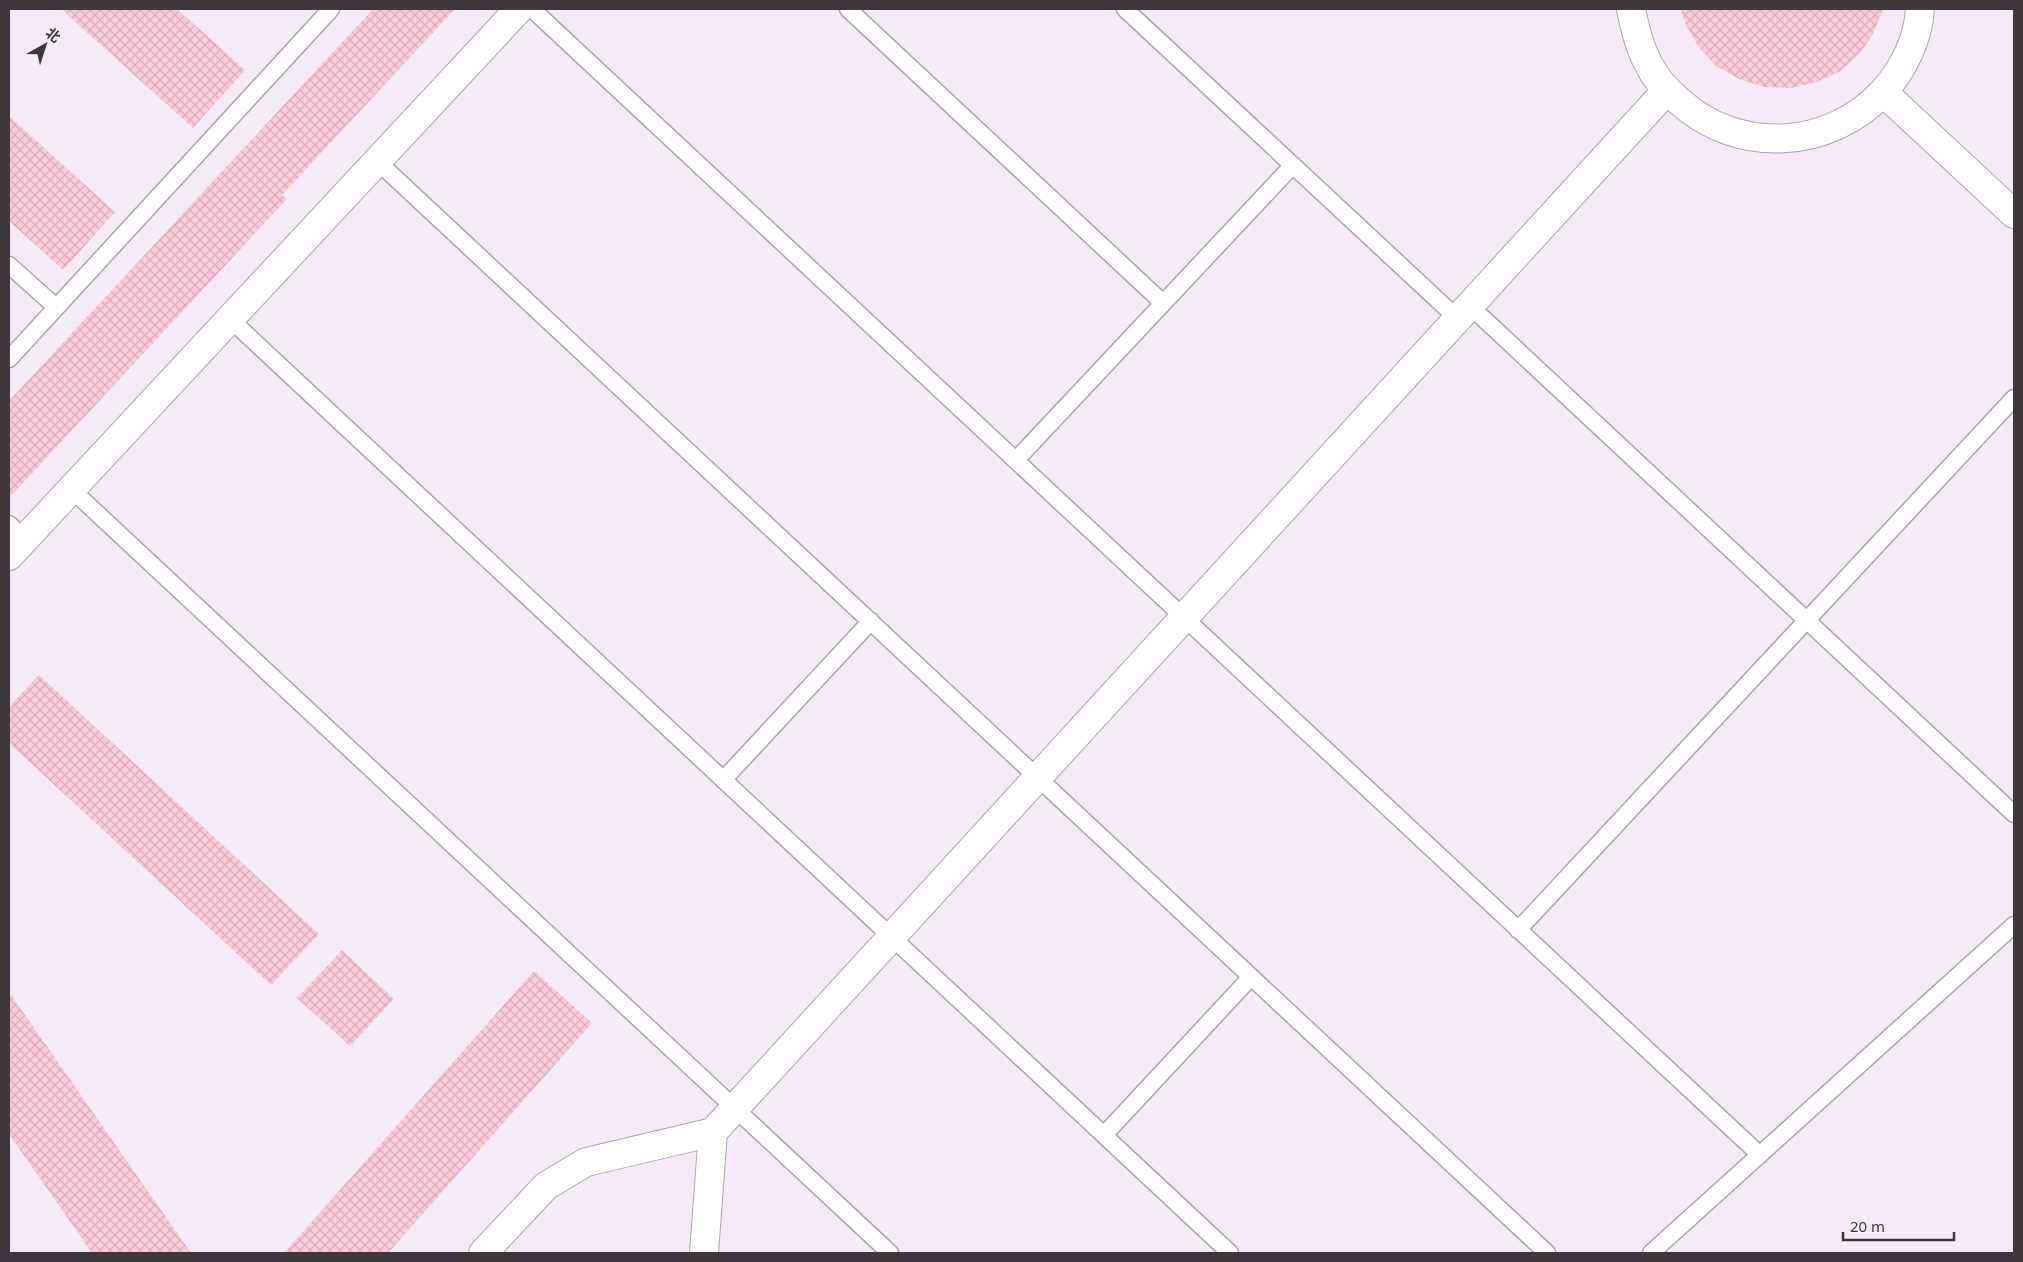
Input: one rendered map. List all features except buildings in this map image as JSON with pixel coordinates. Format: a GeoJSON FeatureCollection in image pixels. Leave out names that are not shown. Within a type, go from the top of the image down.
{"type":"FeatureCollection","features":[{"type":"Feature","properties":{"kind":"street"},"geometry":{"type":"LineString","coordinates":[[14,540],[71,489],[519,9]]}},
{"type":"Feature","properties":{"kind":"street"},"geometry":{"type":"LineString","coordinates":[[1631,9],[1636,34],[1648,64],[1667,90],[1691,113],[1720,128],[1751,138],[1783,140],[1815,134],[1845,122],[1872,104],[1894,80],[1910,51],[1920,9]]}},
{"type":"Feature","properties":{"kind":"street"},"geometry":{"type":"LineString","coordinates":[[483,1253],[546,1186],[586,1162],[713,1132],[1667,90]]}},
{"type":"Feature","properties":{"kind":"street"},"geometry":{"type":"LineString","coordinates":[[1883,92],[2014,214]]}},
{"type":"Feature","properties":{"kind":"street"},"geometry":{"type":"LineString","coordinates":[[704,1253],[713,1132]]}},
{"type":"Feature","properties":{"kind":"lane"},"geometry":{"type":"LineString","coordinates":[[9,359],[331,9]]}},
{"type":"Feature","properties":{"kind":"lane"},"geometry":{"type":"LineString","coordinates":[[532,9],[1760,1155]]}},
{"type":"Feature","properties":{"kind":"lane"},"geometry":{"type":"LineString","coordinates":[[848,9],[1163,303]]}},
{"type":"Feature","properties":{"kind":"lane"},"geometry":{"type":"LineString","coordinates":[[1126,9],[1293,165],[1464,312],[1807,620],[2014,814]]}},
{"type":"Feature","properties":{"kind":"lane"},"geometry":{"type":"LineString","coordinates":[[377,161],[1547,1253]]}},
{"type":"Feature","properties":{"kind":"lane"},"geometry":{"type":"LineString","coordinates":[[1016,460],[1293,165]]}},
{"type":"Feature","properties":{"kind":"lane"},"geometry":{"type":"LineString","coordinates":[[9,265],[56,307]]}},
{"type":"Feature","properties":{"kind":"lane"},"geometry":{"type":"LineString","coordinates":[[230,319],[1230,1253]]}},
{"type":"Feature","properties":{"kind":"lane"},"geometry":{"type":"LineString","coordinates":[[1518,930],[2014,398]]}},
{"type":"Feature","properties":{"kind":"lane"},"geometry":{"type":"LineString","coordinates":[[71,489],[890,1253]]}},
{"type":"Feature","properties":{"kind":"lane"},"geometry":{"type":"LineString","coordinates":[[723,780],[871,621]]}},
{"type":"Feature","properties":{"kind":"lane"},"geometry":{"type":"LineString","coordinates":[[1651,1253],[2014,925]]}},
{"type":"Feature","properties":{"kind":"lane"},"geometry":{"type":"LineString","coordinates":[[1104,1135],[1251,977]]}}]}
